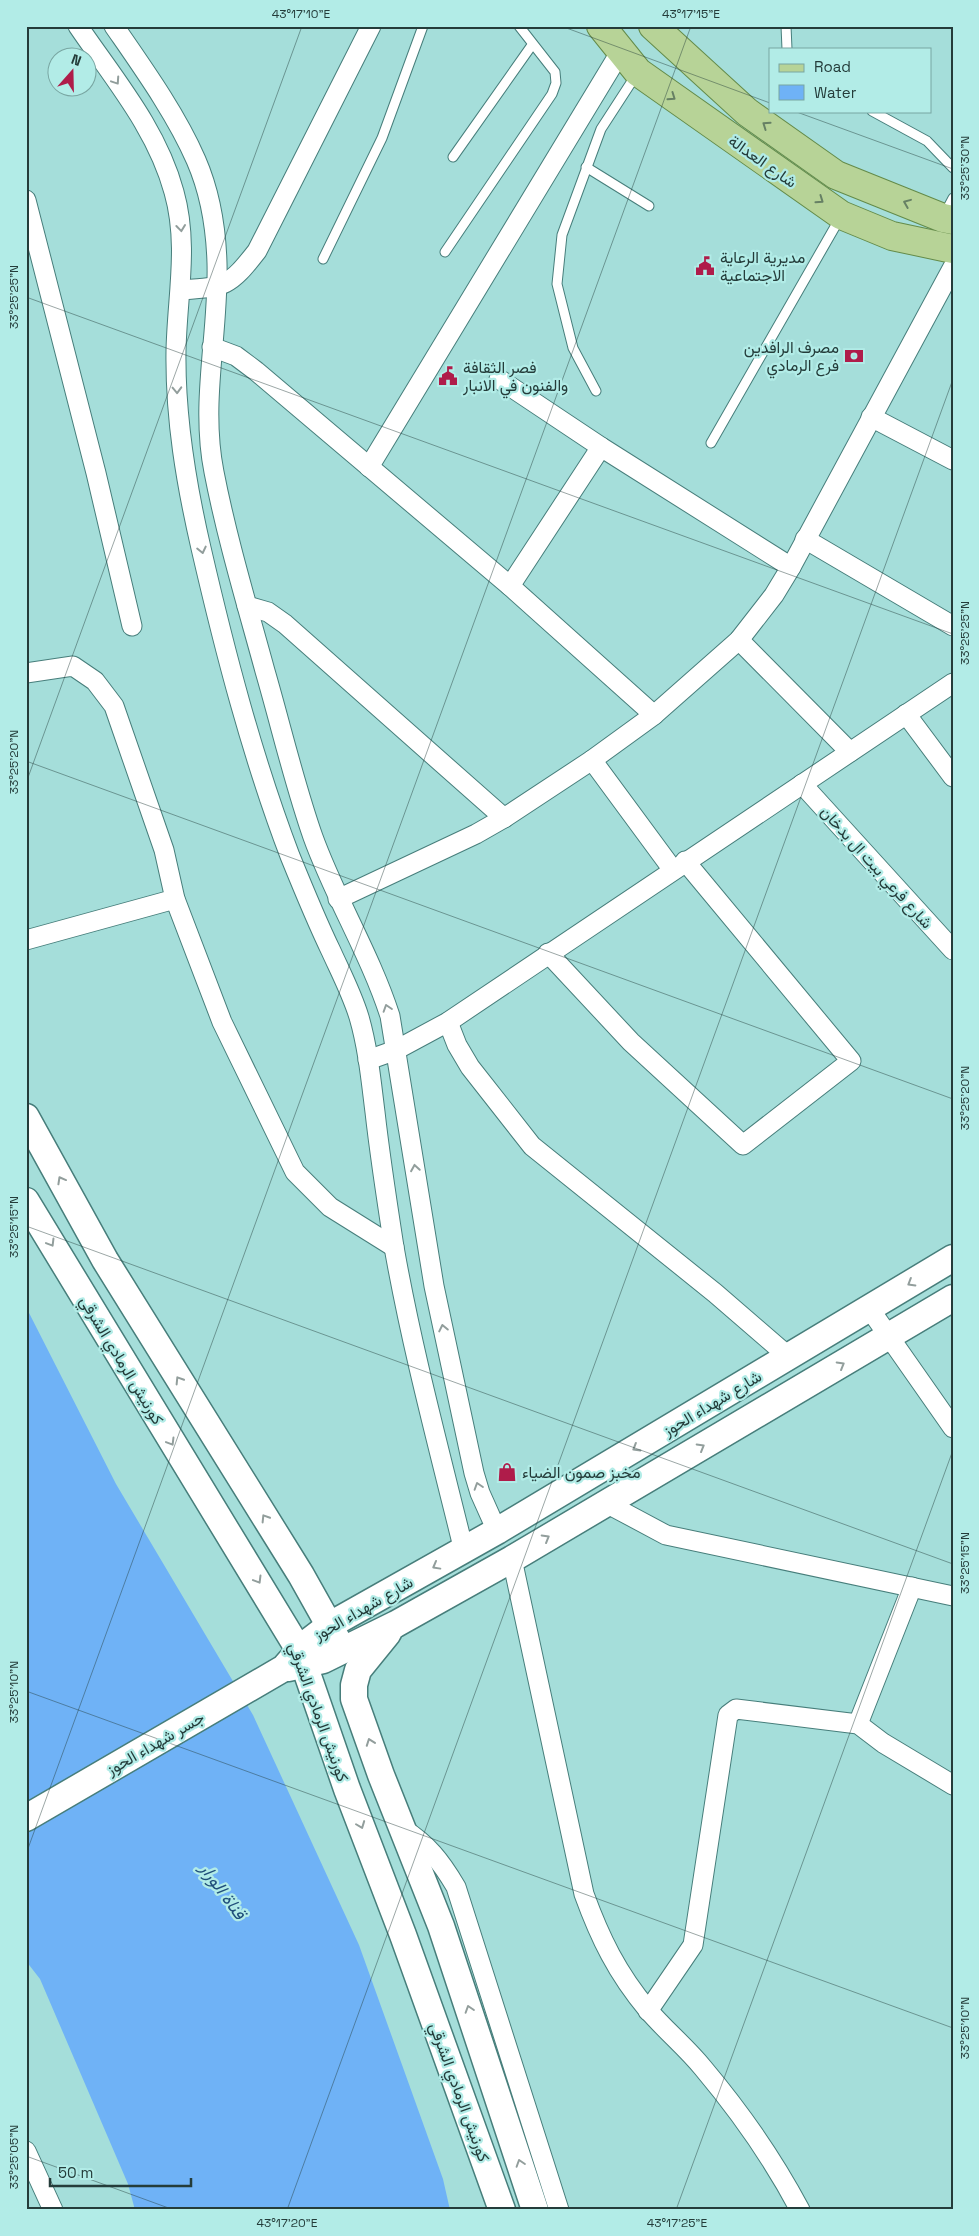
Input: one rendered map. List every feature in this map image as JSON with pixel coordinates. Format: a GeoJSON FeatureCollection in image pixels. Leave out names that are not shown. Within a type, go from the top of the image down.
{"type":"FeatureCollection","features":[{"type":"Feature","properties":{"kind":"main road","name":"شارع العدالة"},"geometry":{"type":"LineString","coordinates":[[601,26],[638,72],[841,215],[892,236],[953,249]]}},
{"type":"Feature","properties":{"kind":"main road","name":"شارع العدالة"},"geometry":{"type":"LineString","coordinates":[[653,26],[747,112],[836,175],[949,212]]}},
{"type":"Feature","properties":{"kind":"main road"},"geometry":{"type":"LineString","coordinates":[[26,1118],[105,1260],[300,1575],[344,1650]]}},
{"type":"Feature","properties":{"kind":"main road","name":"كورنيش الرمادي الشرقي"},"geometry":{"type":"LineString","coordinates":[[26,1201],[296,1661],[348,1789],[407,1944],[502,2210]]}},
{"type":"Feature","properties":{"kind":"main road","name":"شارع شهداء الحوز"},"geometry":{"type":"LineString","coordinates":[[296,1661],[311,1638],[330,1625],[464,1551],[953,1258]]}},
{"type":"Feature","properties":{"kind":"main road","name":"شارع شهداء الحوز"},"geometry":{"type":"LineString","coordinates":[[296,1661],[344,1650],[396,1624],[512,1559],[953,1298]]}},
{"type":"Feature","properties":{"kind":"main road"},"geometry":{"type":"LineString","coordinates":[[300,1575],[319,1592],[343,1600],[368,1600],[380,1596]]}},
{"type":"Feature","properties":{"kind":"main road","name":"كورنيش الرمادي الشرقي"},"geometry":{"type":"LineString","coordinates":[[396,1624],[362,1662],[355,1676],[354,1698],[381,1775],[441,1926],[535,2210]]}},
{"type":"Feature","properties":{"kind":"main road","name":"جسر شهداء الحوز"},"geometry":{"type":"LineString","coordinates":[[26,1818],[296,1661]]}},
{"type":"Feature","properties":{"kind":"main road"},"geometry":{"type":"LineString","coordinates":[[348,1789],[381,1775]]}},
{"type":"Feature","properties":{"kind":"street"},"geometry":{"type":"LineString","coordinates":[[78,26],[143,120],[166,167],[174,193],[182,237],[181,290],[176,348],[179,434],[185,477],[218,617],[272,808],[313,910],[351,992],[363,1032],[394,1247],[424,1397],[464,1551]]}},
{"type":"Feature","properties":{"kind":"street"},"geometry":{"type":"LineString","coordinates":[[114,26],[168,110],[197,161],[208,197],[215,237],[216,288],[208,397],[210,448],[214,473],[247,606],[313,836],[338,899],[384,1000],[396,1050],[434,1286],[474,1473],[497,1531]]}},
{"type":"Feature","properties":{"kind":"street"},"geometry":{"type":"LineString","coordinates":[[181,290],[216,288],[229,282],[239,273],[264,240],[371,26]]}},
{"type":"Feature","properties":{"kind":"street"},"geometry":{"type":"LineString","coordinates":[[369,467],[621,51]]}},
{"type":"Feature","properties":{"kind":"street"},"geometry":{"type":"LineString","coordinates":[[26,200],[96,473],[132,626]]}},
{"type":"Feature","properties":{"kind":"street"},"geometry":{"type":"LineString","coordinates":[[338,899],[476,834],[504,818],[592,760],[654,715],[739,640],[774,595],[791,568],[953,267]]}},
{"type":"Feature","properties":{"kind":"street"},"geometry":{"type":"LineString","coordinates":[[212,347],[236,356],[251,367],[510,586],[654,715]]}},
{"type":"Feature","properties":{"kind":"street"},"geometry":{"type":"LineString","coordinates":[[499,378],[601,447],[791,568]]}},
{"type":"Feature","properties":{"kind":"street"},"geometry":{"type":"LineString","coordinates":[[871,417],[953,460]]}},
{"type":"Feature","properties":{"kind":"street"},"geometry":{"type":"LineString","coordinates":[[510,586],[601,447]]}},
{"type":"Feature","properties":{"kind":"street"},"geometry":{"type":"LineString","coordinates":[[805,539],[953,626]]}},
{"type":"Feature","properties":{"kind":"street"},"geometry":{"type":"LineString","coordinates":[[247,606],[268,612],[286,624],[504,818]]}},
{"type":"Feature","properties":{"kind":"street"},"geometry":{"type":"LineString","coordinates":[[739,640],[850,752]]}},
{"type":"Feature","properties":{"kind":"street"},"geometry":{"type":"LineString","coordinates":[[26,672],[73,666],[95,680],[114,706],[164,850],[175,899],[222,1022],[295,1172],[330,1207],[394,1247]]}},
{"type":"Feature","properties":{"kind":"street"},"geometry":{"type":"LineString","coordinates":[[368,1060],[396,1050],[448,1022],[548,953],[953,683]]}},
{"type":"Feature","properties":{"kind":"street"},"geometry":{"type":"LineString","coordinates":[[906,714],[953,777]]}},
{"type":"Feature","properties":{"kind":"street"},"geometry":{"type":"LineString","coordinates":[[548,953],[631,1042],[743,1145],[851,1061],[679,866],[592,760]]}},
{"type":"Feature","properties":{"kind":"street","name":"شارع فرعي بيت ال بدخان"},"geometry":{"type":"LineString","coordinates":[[802,784],[953,950]]}},
{"type":"Feature","properties":{"kind":"street"},"geometry":{"type":"LineString","coordinates":[[26,940],[175,899]]}},
{"type":"Feature","properties":{"kind":"street"},"geometry":{"type":"LineString","coordinates":[[448,1022],[457,1045],[470,1067],[532,1146],[715,1293],[789,1357]]}},
{"type":"Feature","properties":{"kind":"street"},"geometry":{"type":"LineString","coordinates":[[870,1308],[953,1428]]}},
{"type":"Feature","properties":{"kind":"street"},"geometry":{"type":"LineString","coordinates":[[606,1503],[666,1535],[953,1596]]}},
{"type":"Feature","properties":{"kind":"street"},"geometry":{"type":"LineString","coordinates":[[512,1559],[584,1894],[599,1936],[621,1975],[648,2010],[702,2066],[749,2127],[800,2210]]}},
{"type":"Feature","properties":{"kind":"street"},"geometry":{"type":"LineString","coordinates":[[858,1724],[912,1587]]}},
{"type":"Feature","properties":{"kind":"street"},"geometry":{"type":"LineString","coordinates":[[648,2010],[692,1945],[728,1715],[736,1709],[858,1724],[883,1743],[953,1785]]}},
{"type":"Feature","properties":{"kind":"street"},"geometry":{"type":"LineString","coordinates":[[402,1828],[424,1843],[442,1863],[456,1887],[559,2210]]}},
{"type":"Feature","properties":{"kind":"street"},"geometry":{"type":"LineString","coordinates":[[26,2151],[53,2210]]}},
{"type":"Feature","properties":{"kind":"lane"},"geometry":{"type":"LineString","coordinates":[[323,259],[382,138],[423,26]]}},
{"type":"Feature","properties":{"kind":"lane"},"geometry":{"type":"LineString","coordinates":[[446,252],[552,94],[556,83],[555,72],[518,26]]}},
{"type":"Feature","properties":{"kind":"lane"},"geometry":{"type":"LineString","coordinates":[[786,26],[787,48]]}},
{"type":"Feature","properties":{"kind":"lane"},"geometry":{"type":"LineString","coordinates":[[453,157],[532,45]]}},
{"type":"Feature","properties":{"kind":"lane"},"geometry":{"type":"LineString","coordinates":[[596,391],[573,348],[557,284],[562,235],[601,130],[638,72]]}},
{"type":"Feature","properties":{"kind":"lane"},"geometry":{"type":"LineString","coordinates":[[874,112],[927,141],[953,168]]}},
{"type":"Feature","properties":{"kind":"lane"},"geometry":{"type":"LineString","coordinates":[[586,167],[649,206]]}},
{"type":"Feature","properties":{"kind":"lane"},"geometry":{"type":"LineString","coordinates":[[711,443],[841,215]]}},
{"type":"Feature","properties":{"kind":"water","name":"قناة الورار"},"geometry":{"type":"Polygon","coordinates":[[[26,1307],[116,1484],[253,1715],[359,1945],[443,2179],[450,2210],[135,2210],[128,2184],[40,1979],[26,1961],[26,1307]]]}},
{"type":"Feature","properties":{"kind":"place","name":"مديرية الرعاية الاجتماعية"},"geometry":{"type":"Point","coordinates":[705,266]}},
{"type":"Feature","properties":{"kind":"place","name":"مصرف الرافدين فرع الرمادي"},"geometry":{"type":"Point","coordinates":[854,356]}},
{"type":"Feature","properties":{"kind":"place","name":"فصر الثقافة والفنون في الانبار"},"geometry":{"type":"Point","coordinates":[448,376]}},
{"type":"Feature","properties":{"kind":"place","name":"مخبز صمون الضياء"},"geometry":{"type":"Point","coordinates":[507,1472]}}]}
